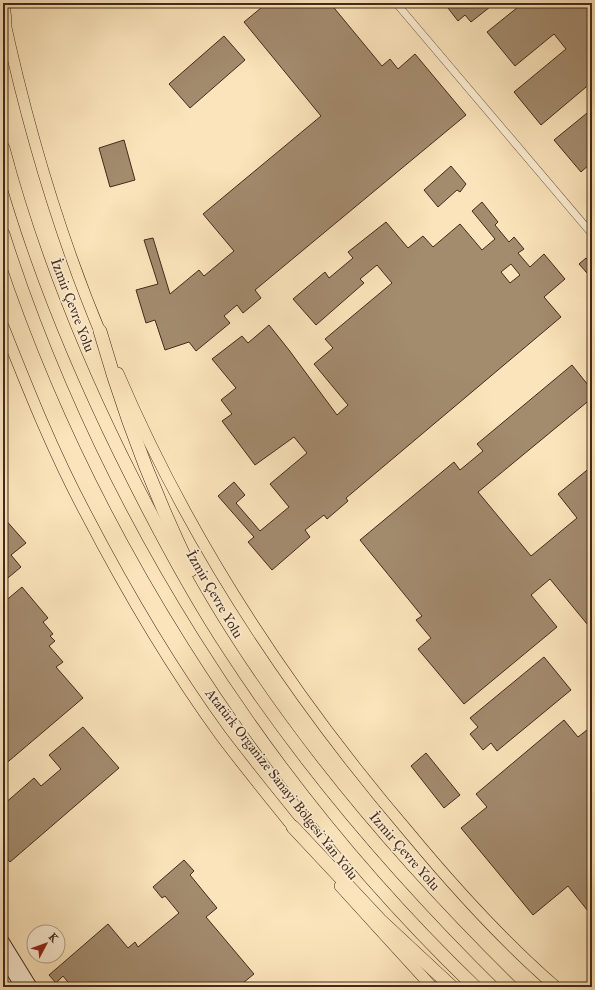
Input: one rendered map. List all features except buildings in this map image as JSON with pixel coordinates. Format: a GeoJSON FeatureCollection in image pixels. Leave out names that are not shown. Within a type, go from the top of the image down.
{"type":"FeatureCollection","features":[{"type":"Feature","properties":{"kind":"highway","name":"İzmir Çevre Yolu"},"geometry":{"type":"LineString","coordinates":[[3,148],[48,286],[66,334],[100,412],[155,521],[230,651],[283,727],[338,799],[413,887],[468,945],[511,987]]}},
{"type":"Feature","properties":{"kind":"highway"},"geometry":{"type":"LineString","coordinates":[[3,234],[43,344],[77,422],[124,518],[180,619],[265,746],[318,816],[393,903],[475,987]]}},
{"type":"Feature","properties":{"kind":"highway"},"geometry":{"type":"LineString","coordinates":[[100,331],[119,396],[165,515],[230,651]]}},
{"type":"Feature","properties":{"kind":"highway"},"geometry":{"type":"LineString","coordinates":[[293,826],[380,920],[452,987]]}},
{"type":"Feature","properties":{"kind":"main road"},"geometry":{"type":"LineString","coordinates":[[4,3],[7,32]]}},
{"type":"Feature","properties":{"kind":"main road"},"geometry":{"type":"LineString","coordinates":[[3,14],[21,92],[51,195],[74,263],[100,331],[126,391],[173,488],[236,598],[304,701],[352,764],[438,868],[487,920],[556,987]]}},
{"type":"Feature","properties":{"kind":"main road","name":"Atatürk Organize Sanayi Bölgesi Yan Yolu"},"geometry":{"type":"LineString","coordinates":[[3,326],[48,436],[84,510],[155,635],[221,736],[349,896],[432,987]]}},
{"type":"Feature","properties":{"kind":"street"},"geometry":{"type":"LineString","coordinates":[[396,3],[592,234]]}},
{"type":"Feature","properties":{"kind":"street"},"geometry":{"type":"LineString","coordinates":[[3,940],[32,987]]}},
{"type":"Feature","properties":{"kind":"street"},"geometry":{"type":"LineString","coordinates":[[3,958],[21,987]]}}]}
